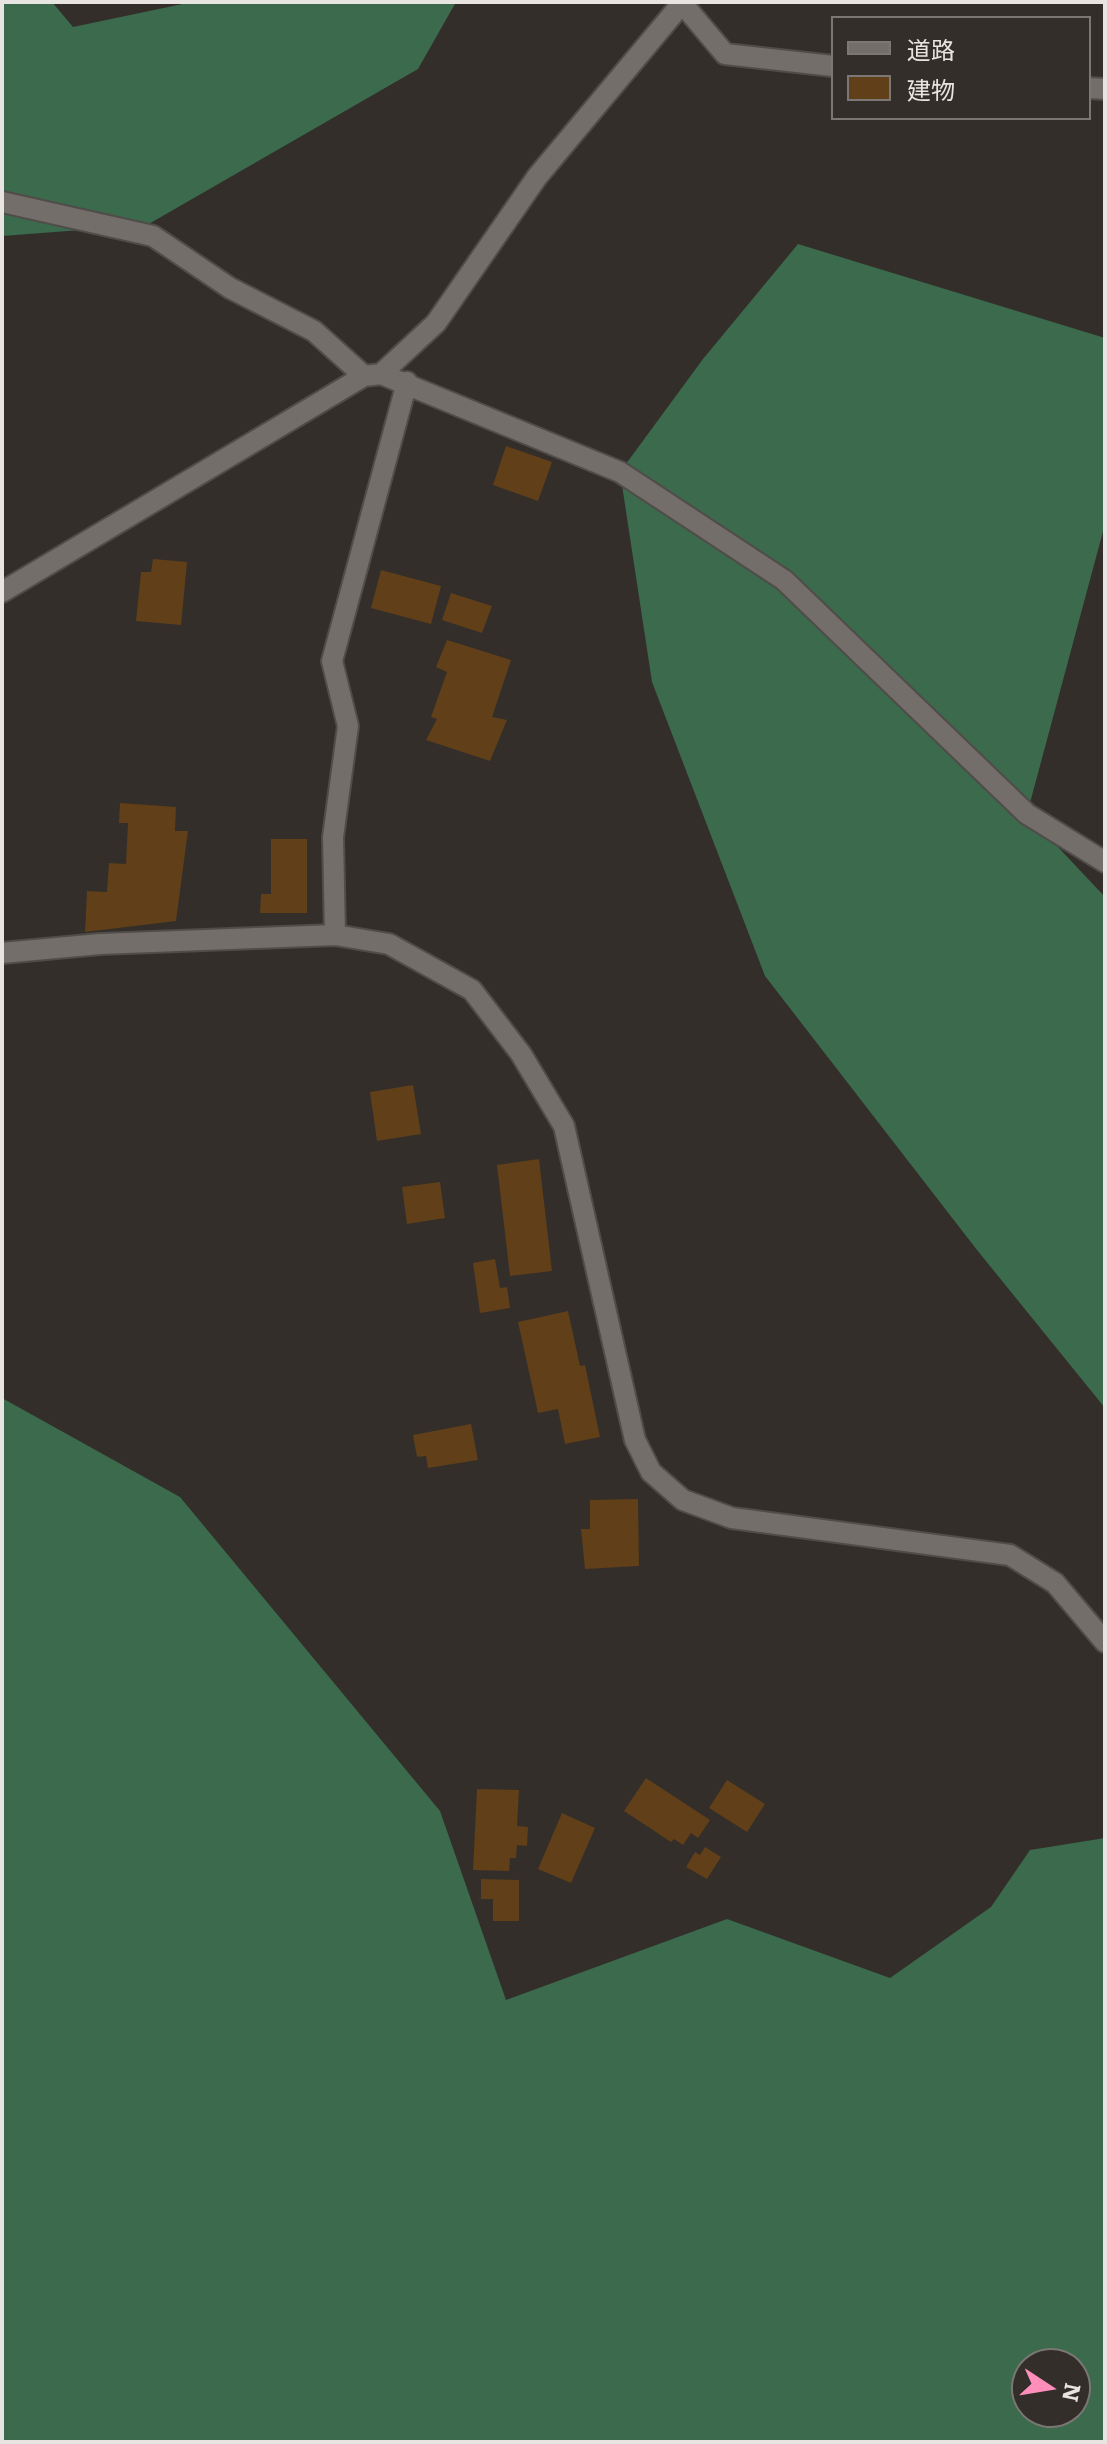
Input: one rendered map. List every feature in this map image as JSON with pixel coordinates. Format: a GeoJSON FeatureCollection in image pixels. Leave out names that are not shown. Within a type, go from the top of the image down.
{"type":"FeatureCollection","features":[{"type":"Feature","properties":{"kind":"street"},"geometry":{"type":"LineString","coordinates":[[2,592],[373,375],[436,323],[537,177],[683,3],[725,54],[831,66]]}},
{"type":"Feature","properties":{"kind":"street"},"geometry":{"type":"LineString","coordinates":[[2,202],[153,236],[230,288],[314,331],[373,375],[407,382],[620,472],[784,580],[1027,814],[1105,862]]}},
{"type":"Feature","properties":{"kind":"street"},"geometry":{"type":"LineString","coordinates":[[335,935],[333,837],[348,726],[332,661],[407,382]]}},
{"type":"Feature","properties":{"kind":"street"},"geometry":{"type":"LineString","coordinates":[[2,953],[100,944],[335,935],[389,944],[472,990],[521,1054],[564,1126],[635,1440],[651,1472],[683,1500],[732,1518],[1010,1555],[1055,1583],[1105,1642]]}},
{"type":"Feature","properties":{"kind":"green space"},"geometry":{"type":"Polygon","coordinates":[[[2,2],[52,2],[73,27],[192,2],[456,2],[418,69],[147,225],[2,236],[2,2]]]}},
{"type":"Feature","properties":{"kind":"green space"},"geometry":{"type":"Polygon","coordinates":[[[798,244],[1105,338],[1105,524],[1027,814],[1105,897],[1105,1408],[977,1250],[765,976],[652,682],[620,472],[703,359],[798,244]]]}},
{"type":"Feature","properties":{"kind":"green space"},"geometry":{"type":"Polygon","coordinates":[[[2,1398],[180,1497],[440,1811],[506,2000],[727,1919],[890,1978],[991,1907],[1030,1850],[1105,1838],[1105,2442],[2,2442],[2,1398]]]}},
{"type":"Feature","properties":{"kind":"building"},"geometry":{"type":"Polygon","coordinates":[[[506,446],[552,462],[538,501],[493,485],[506,446]]]}},
{"type":"Feature","properties":{"kind":"building"},"geometry":{"type":"Polygon","coordinates":[[[153,559],[187,562],[181,625],[136,621],[141,572],[151,572],[153,559]]]}},
{"type":"Feature","properties":{"kind":"building"},"geometry":{"type":"Polygon","coordinates":[[[381,570],[441,586],[431,624],[371,608],[381,570]]]}},
{"type":"Feature","properties":{"kind":"building"},"geometry":{"type":"Polygon","coordinates":[[[451,593],[492,606],[482,633],[442,620],[451,593]]]}},
{"type":"Feature","properties":{"kind":"building"},"geometry":{"type":"Polygon","coordinates":[[[447,640],[511,660],[492,717],[507,720],[490,761],[426,740],[437,719],[431,717],[447,672],[436,667],[447,640]]]}},
{"type":"Feature","properties":{"kind":"building"},"geometry":{"type":"Polygon","coordinates":[[[120,803],[176,807],[175,831],[188,831],[176,921],[85,932],[87,891],[107,892],[109,863],[126,864],[128,823],[119,823],[120,803]]]}},
{"type":"Feature","properties":{"kind":"building"},"geometry":{"type":"Polygon","coordinates":[[[271,839],[307,839],[307,913],[260,913],[261,894],[271,894],[271,839]]]}},
{"type":"Feature","properties":{"kind":"building"},"geometry":{"type":"Polygon","coordinates":[[[413,1085],[421,1134],[377,1141],[370,1092],[413,1085]]]}},
{"type":"Feature","properties":{"kind":"building"},"geometry":{"type":"Polygon","coordinates":[[[539,1159],[552,1271],[510,1276],[497,1165],[539,1159]]]}},
{"type":"Feature","properties":{"kind":"building"},"geometry":{"type":"Polygon","coordinates":[[[440,1182],[445,1218],[407,1224],[402,1187],[440,1182]]]}},
{"type":"Feature","properties":{"kind":"building"},"geometry":{"type":"Polygon","coordinates":[[[495,1259],[500,1288],[507,1287],[510,1308],[480,1313],[473,1263],[495,1259]]]}},
{"type":"Feature","properties":{"kind":"building"},"geometry":{"type":"Polygon","coordinates":[[[568,1311],[580,1366],[585,1365],[600,1437],[565,1444],[558,1409],[538,1413],[518,1322],[568,1311]]]}},
{"type":"Feature","properties":{"kind":"building"},"geometry":{"type":"Polygon","coordinates":[[[471,1424],[478,1460],[428,1468],[426,1456],[417,1457],[413,1435],[471,1424]]]}},
{"type":"Feature","properties":{"kind":"building"},"geometry":{"type":"Polygon","coordinates":[[[638,1499],[639,1566],[585,1569],[581,1529],[590,1529],[590,1500],[638,1499]]]}},
{"type":"Feature","properties":{"kind":"building"},"geometry":{"type":"Polygon","coordinates":[[[646,1778],[710,1820],[698,1838],[691,1833],[683,1845],[674,1839],[671,1842],[624,1811],[646,1778]]]}},
{"type":"Feature","properties":{"kind":"building"},"geometry":{"type":"Polygon","coordinates":[[[727,1780],[765,1804],[747,1832],[709,1808],[727,1780]]]}},
{"type":"Feature","properties":{"kind":"building"},"geometry":{"type":"Polygon","coordinates":[[[477,1789],[519,1790],[517,1826],[528,1827],[527,1846],[517,1845],[516,1858],[510,1858],[509,1871],[473,1870],[477,1789]]]}},
{"type":"Feature","properties":{"kind":"building"},"geometry":{"type":"Polygon","coordinates":[[[562,1813],[595,1828],[571,1883],[538,1869],[562,1813]]]}},
{"type":"Feature","properties":{"kind":"building"},"geometry":{"type":"Polygon","coordinates":[[[705,1847],[721,1857],[707,1879],[686,1867],[695,1852],[700,1855],[705,1847]]]}},
{"type":"Feature","properties":{"kind":"building"},"geometry":{"type":"Polygon","coordinates":[[[481,1879],[519,1880],[519,1921],[493,1921],[493,1899],[481,1899],[481,1879]]]}}]}
